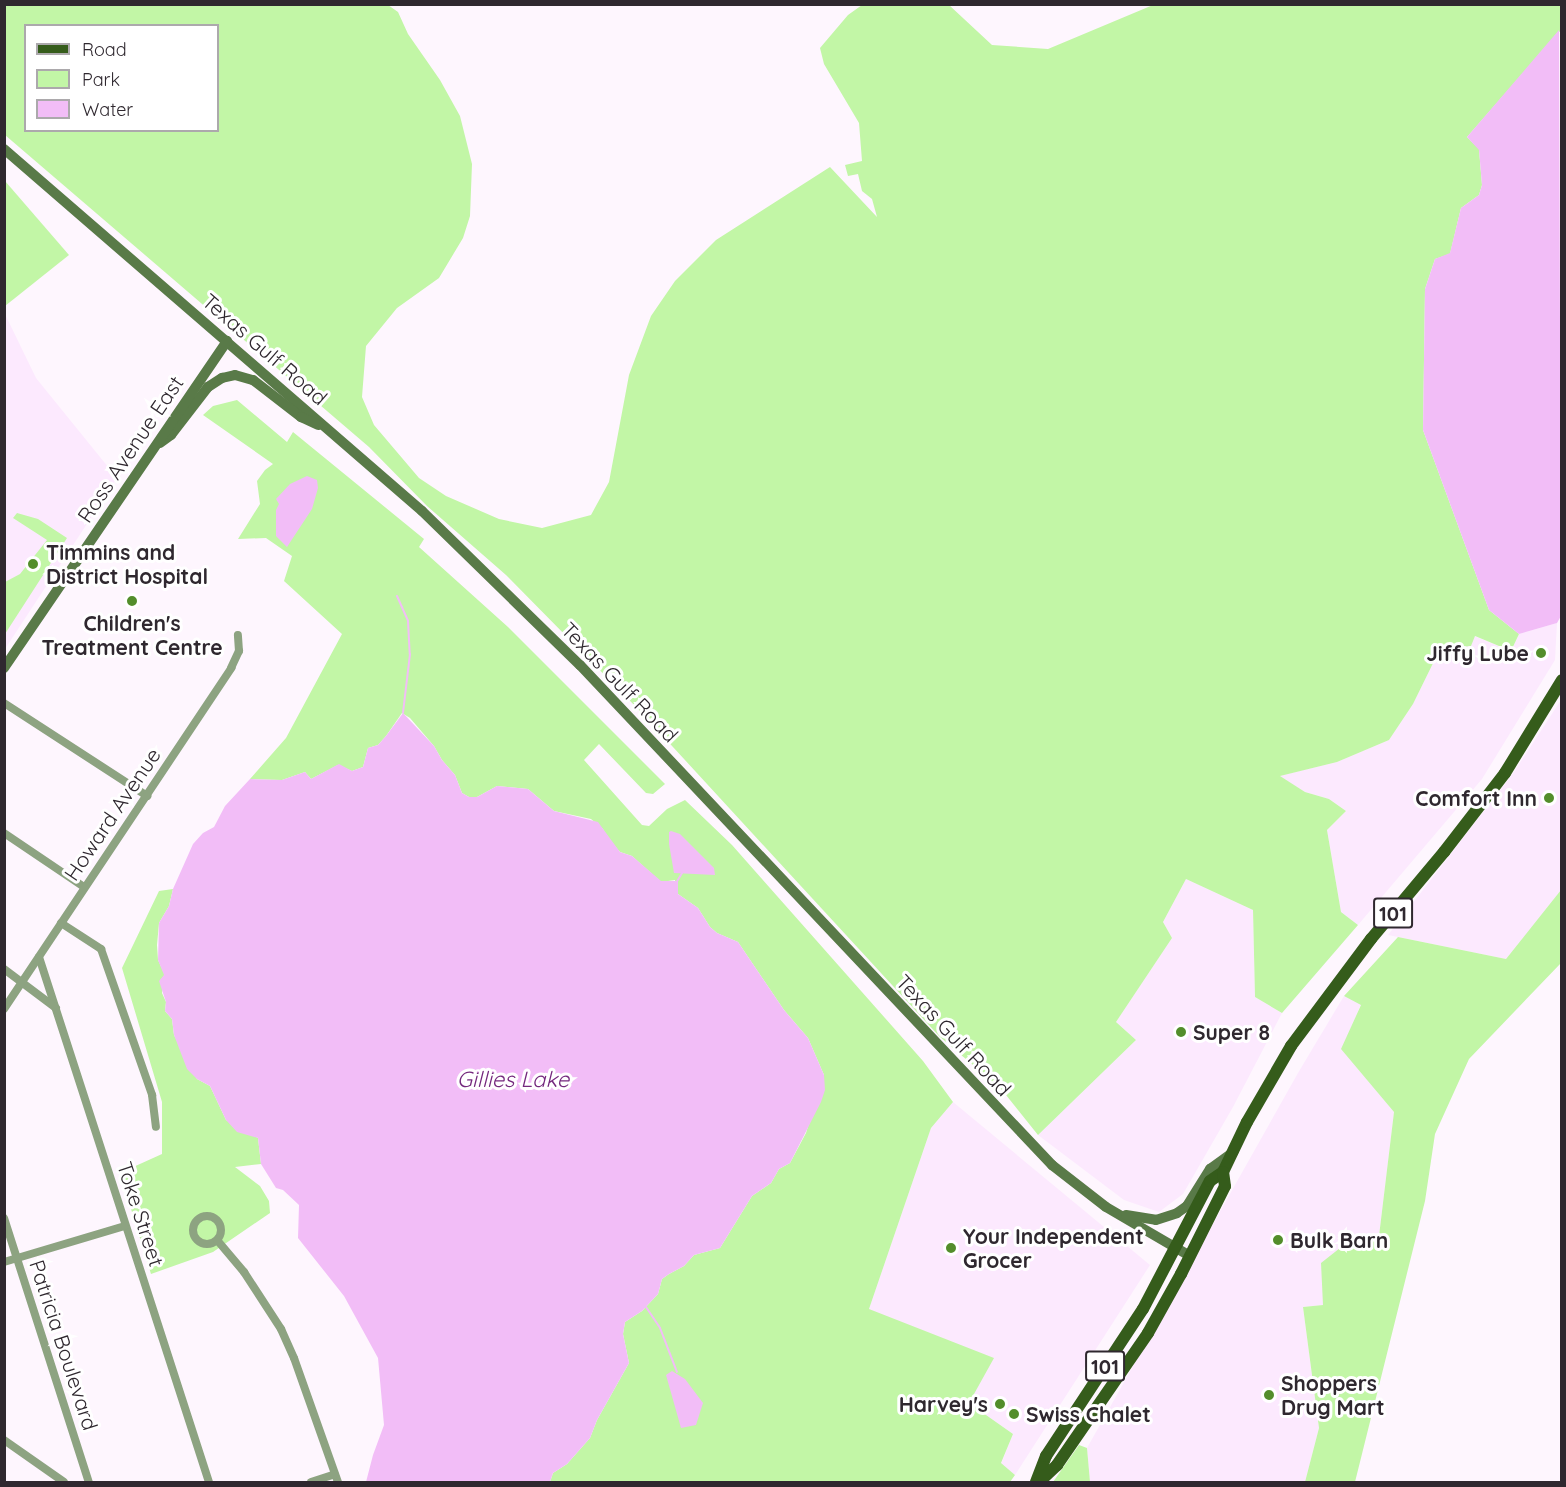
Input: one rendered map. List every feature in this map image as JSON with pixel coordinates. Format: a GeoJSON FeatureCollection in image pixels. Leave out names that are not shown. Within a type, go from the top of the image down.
{"type":"FeatureCollection","features":[{"type":"Feature","properties":{"kind":"main road","name":"Texas Gulf Road"},"geometry":{"type":"LineString","coordinates":[[4,149],[422,511],[580,665],[1052,1165],[1080,1189],[1120,1216],[1190,1256]]}},
{"type":"Feature","properties":{"kind":"main road","name":"Ross Avenue East"},"geometry":{"type":"LineString","coordinates":[[4,668],[226,341]]}},
{"type":"Feature","properties":{"kind":"main road"},"geometry":{"type":"LineString","coordinates":[[152,450],[171,435],[208,387],[222,378],[236,375],[253,380],[301,417],[330,430]]}},
{"type":"Feature","properties":{"kind":"main road","name":"101"},"geometry":{"type":"LineString","coordinates":[[1037,1482],[1046,1456],[1143,1310],[1210,1181],[1223,1172],[1291,1046],[1352,963],[1444,852],[1505,773],[1562,680]]}},
{"type":"Feature","properties":{"kind":"main road"},"geometry":{"type":"LineString","coordinates":[[1120,1216],[1156,1220],[1177,1213],[1187,1206],[1210,1169],[1233,1152]]}},
{"type":"Feature","properties":{"kind":"main road","name":"101"},"geometry":{"type":"LineString","coordinates":[[1037,1482],[1057,1465],[1148,1333],[1225,1186],[1223,1172]]}},
{"type":"Feature","properties":{"kind":"street","name":"Howard Avenue"},"geometry":{"type":"LineString","coordinates":[[4,1009],[231,668],[239,651],[238,635]]}},
{"type":"Feature","properties":{"kind":"street"},"geometry":{"type":"LineString","coordinates":[[4,703],[147,796]]}},
{"type":"Feature","properties":{"kind":"street"},"geometry":{"type":"LineString","coordinates":[[4,833],[84,887]]}},
{"type":"Feature","properties":{"kind":"street"},"geometry":{"type":"LineString","coordinates":[[61,923],[101,949],[152,1095],[156,1127]]}},
{"type":"Feature","properties":{"kind":"street","name":"Toke Street"},"geometry":{"type":"LineString","coordinates":[[39,957],[58,1009],[125,1226],[209,1482]]}},
{"type":"Feature","properties":{"kind":"street"},"geometry":{"type":"LineString","coordinates":[[4,969],[58,1009]]}},
{"type":"Feature","properties":{"kind":"street","name":"Patricia Boulevard"},"geometry":{"type":"LineString","coordinates":[[4,1218],[89,1482]]}},
{"type":"Feature","properties":{"kind":"street"},"geometry":{"type":"LineString","coordinates":[[4,1262],[125,1226]]}},
{"type":"Feature","properties":{"kind":"street"},"geometry":{"type":"LineString","coordinates":[[217,1240],[244,1272],[281,1329],[294,1358],[338,1482]]}},
{"type":"Feature","properties":{"kind":"street"},"geometry":{"type":"LineString","coordinates":[[4,1440],[64,1482]]}},
{"type":"Feature","properties":{"kind":"street"},"geometry":{"type":"LineString","coordinates":[[311,1482],[335,1474]]}},
{"type":"Feature","properties":{"kind":"shaded area","name":"Timmins and District Hospital"},"geometry":{"type":"Polygon","coordinates":[[[4,312],[36,378],[117,478],[5,649],[4,312]]]}},
{"type":"Feature","properties":{"kind":"shaded area"},"geometry":{"type":"Polygon","coordinates":[[[1557,623],[1555,660],[1482,779],[1358,925],[1341,912],[1327,830],[1346,811],[1329,799],[1305,792],[1279,776],[1337,762],[1389,740],[1413,704],[1440,649],[1471,646],[1474,636],[1511,651],[1519,634],[1557,623]]]}},
{"type":"Feature","properties":{"kind":"shaded area"},"geometry":{"type":"Polygon","coordinates":[[[1561,700],[1561,891],[1506,959],[1388,935],[1512,775],[1561,700]]]}},
{"type":"Feature","properties":{"kind":"shaded area"},"geometry":{"type":"Polygon","coordinates":[[[1186,879],[1253,910],[1255,997],[1282,1013],[1233,1107],[1183,1194],[1159,1212],[1124,1200],[1038,1135],[1136,1040],[1116,1022],[1172,938],[1163,922],[1186,879]]]}},
{"type":"Feature","properties":{"kind":"shaded area"},"geometry":{"type":"Polygon","coordinates":[[[1344,996],[1361,1004],[1342,1049],[1394,1112],[1379,1236],[1340,1248],[1324,1305],[1303,1307],[1319,1428],[1305,1482],[1090,1482],[1087,1448],[1298,1073],[1344,996]]]}},
{"type":"Feature","properties":{"kind":"shaded area"},"geometry":{"type":"Polygon","coordinates":[[[953,1102],[1150,1265],[1015,1475],[1001,1464],[1013,1434],[969,1403],[869,1309],[931,1128],[953,1102]]]}},
{"type":"Feature","properties":{"kind":"green space"},"geometry":{"type":"Polygon","coordinates":[[[5,5],[388,5],[398,12],[408,34],[440,80],[460,116],[472,164],[470,216],[463,238],[439,278],[397,308],[366,346],[362,397],[374,425],[419,478],[446,496],[499,519],[542,528],[591,515],[609,482],[629,375],[651,316],[675,281],[716,240],[830,167],[877,217],[872,199],[862,191],[858,174],[848,176],[845,165],[862,161],[859,123],[824,64],[820,48],[848,15],[862,5],[949,5],[992,45],[1048,49],[1153,5],[1561,5],[1561,30],[1467,137],[1479,149],[1482,185],[1479,195],[1461,208],[1450,254],[1435,259],[1425,289],[1423,430],[1489,610],[1519,634],[1511,651],[1475,636],[1471,646],[1440,649],[1413,704],[1389,740],[1337,762],[1280,776],[1305,792],[1329,799],[1346,811],[1327,830],[1341,912],[1358,925],[1282,1013],[1255,997],[1253,910],[1186,879],[1163,922],[1172,938],[1116,1022],[1136,1040],[1038,1135],[1002,1090],[939,1036],[638,709],[506,575],[427,506],[369,447],[5,135],[5,5]]]}},
{"type":"Feature","properties":{"kind":"green space"},"geometry":{"type":"Polygon","coordinates":[[[5,181],[69,255],[4,306],[5,181]]]}},
{"type":"Feature","properties":{"kind":"green space"},"geometry":{"type":"Polygon","coordinates":[[[237,400],[287,442],[293,432],[424,539],[419,547],[508,627],[665,784],[653,794],[646,793],[599,744],[584,760],[642,825],[649,826],[667,809],[685,800],[732,845],[923,1061],[953,1102],[931,1128],[869,1309],[994,1358],[969,1403],[1013,1434],[1001,1463],[1015,1475],[1010,1482],[550,1482],[553,1473],[567,1464],[590,1438],[597,1420],[629,1363],[623,1334],[625,1322],[642,1311],[658,1294],[662,1279],[684,1266],[694,1255],[720,1248],[752,1196],[771,1183],[779,1169],[790,1163],[806,1133],[824,1075],[808,1038],[784,1010],[738,942],[717,933],[710,927],[698,908],[678,894],[675,880],[661,882],[632,856],[620,852],[605,835],[603,829],[591,819],[554,811],[528,789],[497,786],[477,797],[469,797],[462,793],[455,775],[434,746],[410,718],[402,713],[378,745],[368,748],[363,767],[352,771],[338,765],[311,779],[305,772],[282,780],[250,779],[286,738],[342,634],[284,581],[292,556],[266,538],[238,539],[260,504],[257,481],[273,464],[203,415],[213,406],[237,400]]]}},
{"type":"Feature","properties":{"kind":"green space"},"geometry":{"type":"Polygon","coordinates":[[[17,513],[38,519],[67,538],[5,634],[5,582],[20,574],[47,540],[13,518],[17,513]]]}},
{"type":"Feature","properties":{"kind":"green space"},"geometry":{"type":"Polygon","coordinates":[[[173,889],[169,906],[159,923],[157,945],[158,960],[165,975],[162,993],[166,1002],[165,1011],[172,1019],[174,1035],[197,1079],[210,1086],[226,1120],[258,1138],[261,1164],[235,1167],[260,1186],[269,1201],[270,1213],[213,1252],[151,1274],[120,1173],[162,1154],[162,1102],[122,968],[159,891],[173,889]]]}},
{"type":"Feature","properties":{"kind":"green space"},"geometry":{"type":"Polygon","coordinates":[[[1561,890],[1561,963],[1469,1059],[1435,1134],[1425,1201],[1355,1482],[1305,1482],[1319,1428],[1303,1307],[1323,1305],[1321,1263],[1340,1248],[1379,1236],[1394,1112],[1341,1049],[1361,1005],[1344,996],[1398,937],[1506,959],[1561,890]]]}},
{"type":"Feature","properties":{"kind":"green space"},"geometry":{"type":"Polygon","coordinates":[[[1079,1445],[1087,1448],[1090,1482],[1053,1482],[1079,1445]]]}},
{"type":"Feature","properties":{"kind":"water"},"geometry":{"type":"Polygon","coordinates":[[[1559,30],[1561,616],[1557,623],[1519,634],[1489,610],[1423,430],[1425,289],[1435,259],[1450,253],[1461,208],[1479,195],[1482,185],[1479,150],[1467,137],[1559,30]]]}},
{"type":"Feature","properties":{"kind":"water"},"geometry":{"type":"Polygon","coordinates":[[[307,476],[317,480],[318,488],[312,509],[287,547],[276,536],[276,510],[279,504],[276,499],[290,484],[307,476]]]}},
{"type":"Feature","properties":{"kind":"water","name":"Gillies Lake"},"geometry":{"type":"Polygon","coordinates":[[[403,713],[434,746],[455,775],[462,793],[469,797],[477,797],[497,786],[528,789],[554,811],[598,822],[620,852],[632,856],[661,881],[678,881],[678,894],[698,908],[710,927],[717,933],[738,942],[784,1010],[808,1038],[824,1075],[825,1090],[821,1102],[790,1163],[779,1169],[771,1183],[752,1196],[720,1248],[694,1255],[684,1266],[662,1279],[658,1294],[642,1311],[625,1322],[623,1334],[629,1363],[597,1420],[590,1438],[567,1464],[553,1473],[550,1482],[366,1482],[384,1425],[378,1358],[344,1296],[298,1238],[299,1205],[283,1190],[276,1188],[261,1164],[258,1138],[237,1132],[226,1120],[210,1086],[197,1079],[187,1069],[174,1035],[172,1019],[165,1011],[166,1002],[159,981],[164,975],[158,960],[159,923],[169,906],[173,889],[193,844],[203,833],[214,827],[225,806],[250,779],[282,780],[305,772],[311,779],[339,764],[352,771],[363,767],[368,748],[378,745],[403,713]]]}},
{"type":"Feature","properties":{"kind":"water"},"geometry":{"type":"Polygon","coordinates":[[[669,832],[680,834],[714,868],[715,875],[674,873],[669,844],[669,832]]]}},
{"type":"Feature","properties":{"kind":"water"},"geometry":{"type":"Polygon","coordinates":[[[672,1371],[685,1379],[703,1403],[696,1425],[681,1428],[666,1375],[672,1371]]]}},
{"type":"Feature","properties":{"kind":"waterway"},"geometry":{"type":"LineString","coordinates":[[397,596],[408,621],[410,654],[403,713]]}},
{"type":"Feature","properties":{"kind":"waterway"},"geometry":{"type":"LineString","coordinates":[[676,883],[682,873]]}},
{"type":"Feature","properties":{"kind":"waterway"},"geometry":{"type":"LineString","coordinates":[[646,1307],[660,1328],[677,1372]]}},
{"type":"Feature","properties":{"kind":"place","name":"Timmins and District Hospital"},"geometry":{"type":"Point","coordinates":[33,564]}},
{"type":"Feature","properties":{"kind":"place","name":"Children's Treatment Centre"},"geometry":{"type":"Point","coordinates":[132,601]}},
{"type":"Feature","properties":{"kind":"place","name":"Jiffy Lube"},"geometry":{"type":"Point","coordinates":[1541,653]}},
{"type":"Feature","properties":{"kind":"place","name":"Comfort Inn"},"geometry":{"type":"Point","coordinates":[1549,798]}},
{"type":"Feature","properties":{"kind":"place","name":"Super 8"},"geometry":{"type":"Point","coordinates":[1181,1032]}},
{"type":"Feature","properties":{"kind":"place","name":"Bulk Barn"},"geometry":{"type":"Point","coordinates":[1278,1240]}},
{"type":"Feature","properties":{"kind":"place","name":"Your Independent Grocer"},"geometry":{"type":"Point","coordinates":[951,1248]}},
{"type":"Feature","properties":{"kind":"place","name":"Shoppers Drug Mart"},"geometry":{"type":"Point","coordinates":[1269,1395]}},
{"type":"Feature","properties":{"kind":"place","name":"Harvey's"},"geometry":{"type":"Point","coordinates":[1000,1404]}},
{"type":"Feature","properties":{"kind":"place","name":"Swiss Chalet"},"geometry":{"type":"Point","coordinates":[1014,1414]}}]}
